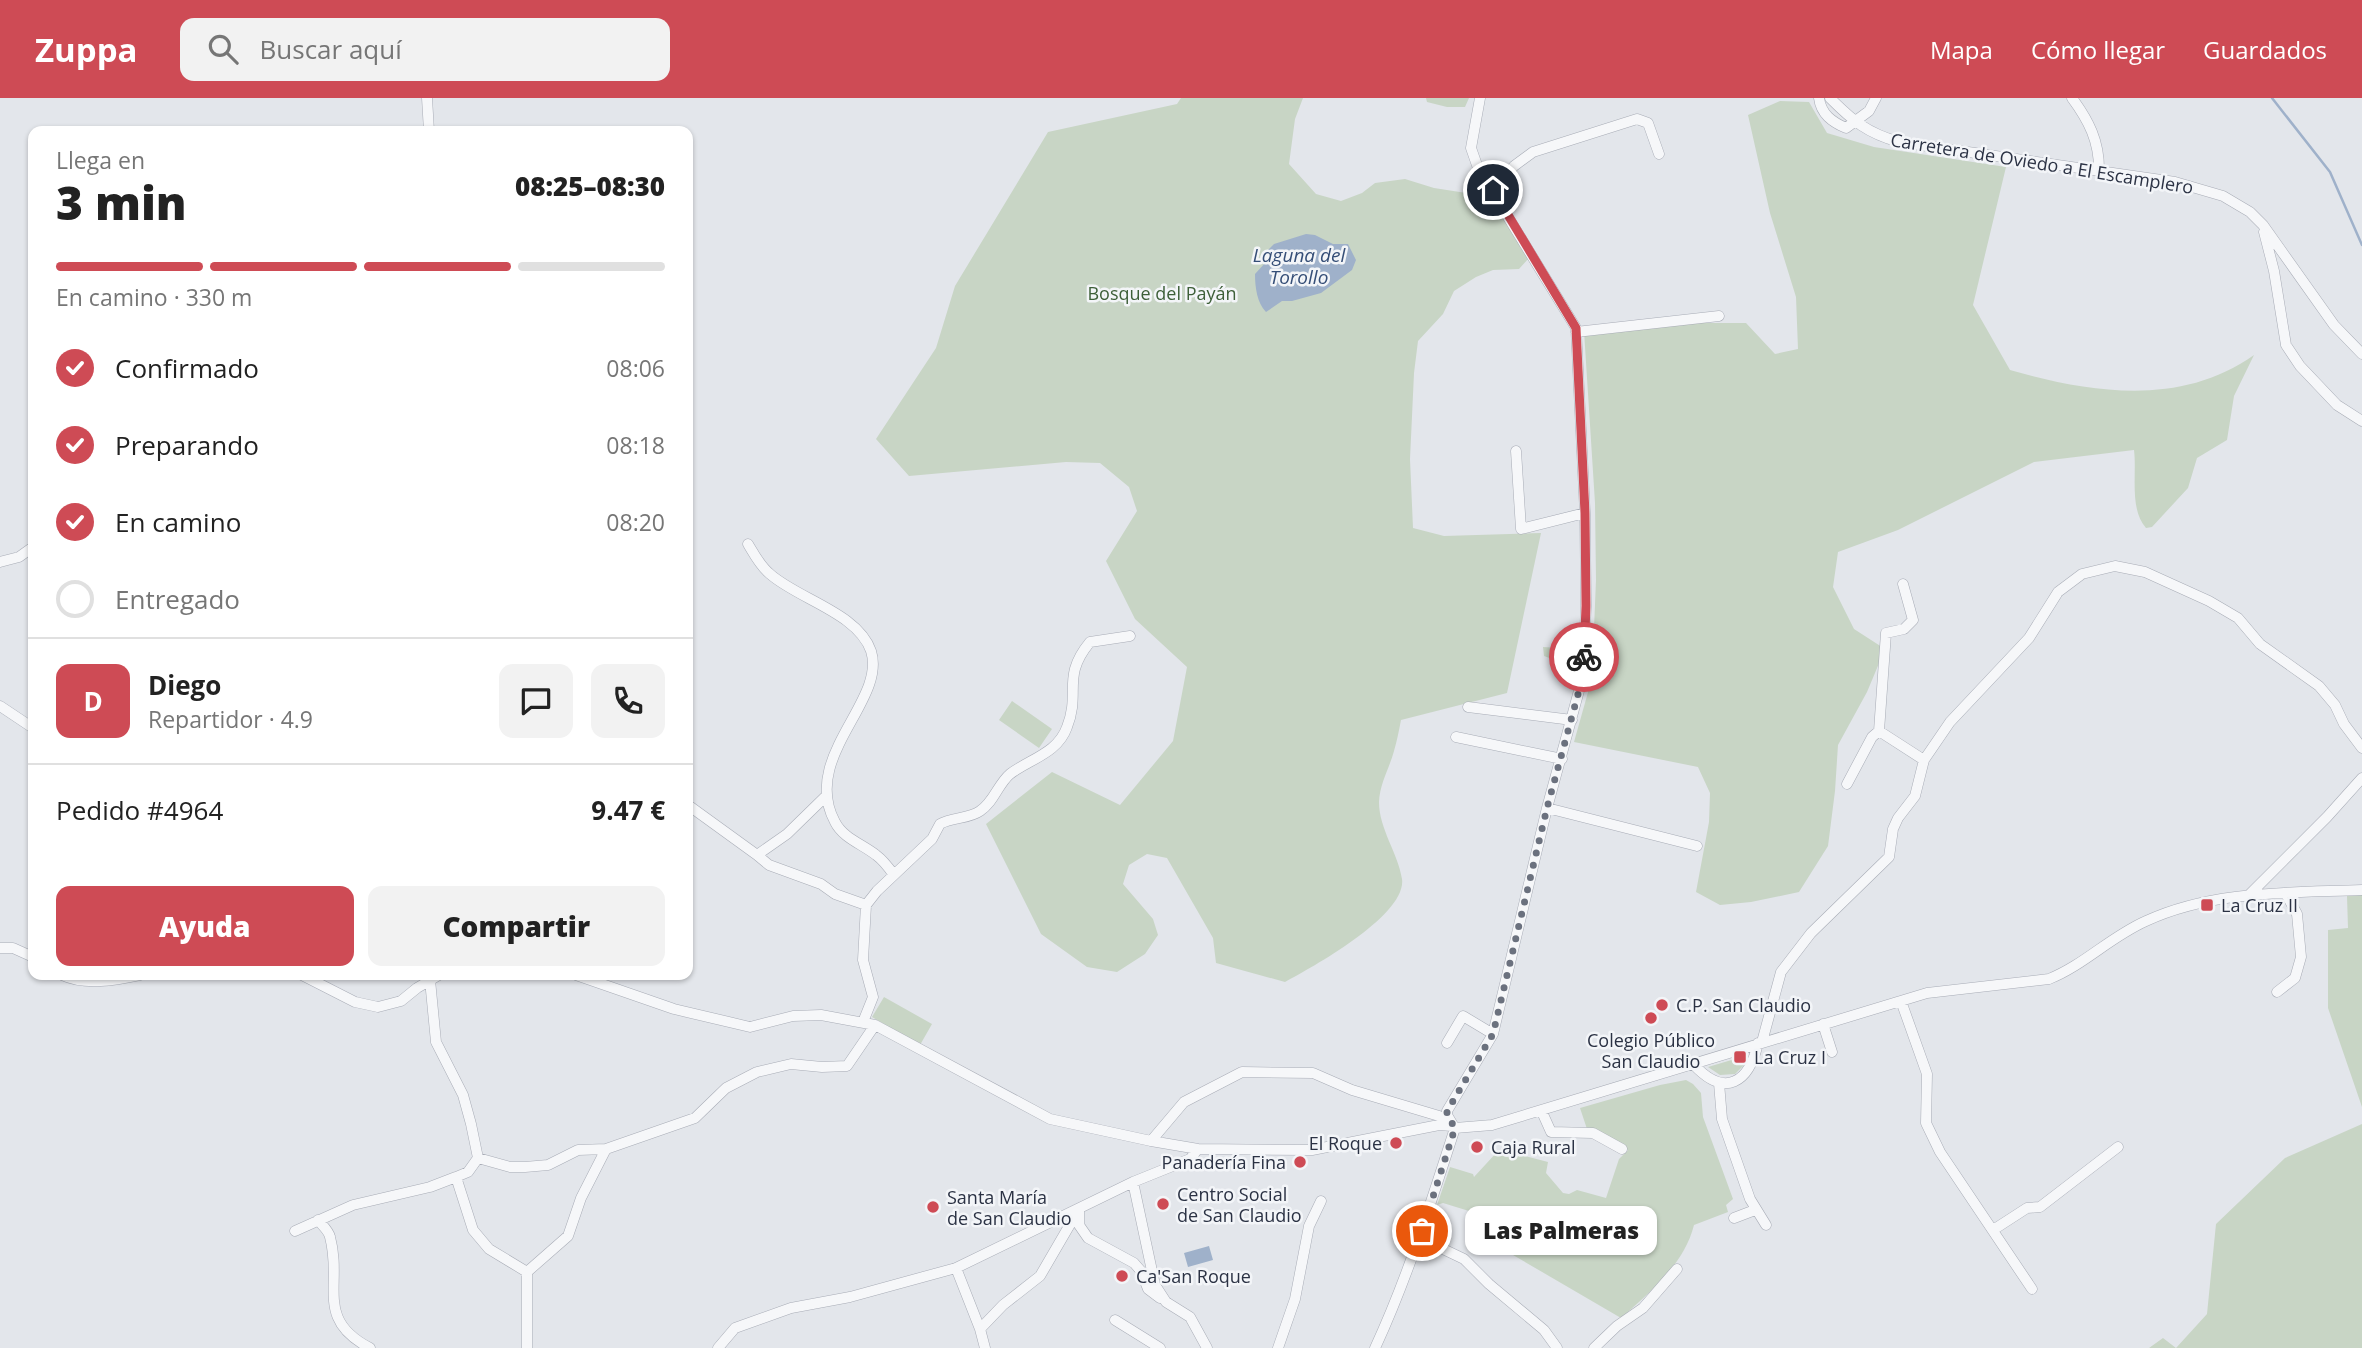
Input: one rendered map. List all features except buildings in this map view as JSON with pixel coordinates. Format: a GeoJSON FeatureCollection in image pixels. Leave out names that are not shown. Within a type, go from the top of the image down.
{"type":"FeatureCollection","features":[{"type":"Feature","properties":{"kind":"street"},"geometry":{"type":"LineString","coordinates":[[427,98],[429,126]]}},
{"type":"Feature","properties":{"kind":"street"},"geometry":{"type":"LineString","coordinates":[[430,115],[436,98]]}},
{"type":"Feature","properties":{"kind":"street"},"geometry":{"type":"LineString","coordinates":[[1375,1348],[1420,1238],[1454,1127],[1447,1111],[1493,1034],[1547,808],[1583,676],[1586,606],[1585,513],[1576,328],[1478,168],[1471,148],[1480,98]]}},
{"type":"Feature","properties":{"kind":"street"},"geometry":{"type":"LineString","coordinates":[[1819,98],[1831,121],[1846,128],[1869,111],[1875,98]]}},
{"type":"Feature","properties":{"kind":"street","name":"Carretera de Oviedo a El Escamplero"},"geometry":{"type":"LineString","coordinates":[[1830,98],[1854,121],[1877,135],[1899,142],[2099,169],[2175,182],[2223,196],[2250,212],[2263,225],[2334,325],[2362,354]]}},
{"type":"Feature","properties":{"kind":"street"},"geometry":{"type":"LineString","coordinates":[[2072,98],[2088,120],[2099,149],[2099,169]]}},
{"type":"Feature","properties":{"kind":"street"},"geometry":{"type":"LineString","coordinates":[[1493,190],[1514,166],[1532,152],[1637,119],[1648,123],[1659,154]]}},
{"type":"Feature","properties":{"kind":"street"},"geometry":{"type":"LineString","coordinates":[[2263,225],[2274,271],[2286,345],[2300,366],[2337,405],[2362,421]]}},
{"type":"Feature","properties":{"kind":"street"},"geometry":{"type":"LineString","coordinates":[[1576,332],[1718,316]]}},
{"type":"Feature","properties":{"kind":"street"},"geometry":{"type":"LineString","coordinates":[[1516,451],[1521,529],[1585,513]]}},
{"type":"Feature","properties":{"kind":"street"},"geometry":{"type":"LineString","coordinates":[[748,544],[767,573],[847,621],[864,637],[871,651],[873,665],[869,684],[838,743],[827,781],[826,796],[829,809],[841,832],[879,857],[894,875]]}},
{"type":"Feature","properties":{"kind":"street"},"geometry":{"type":"LineString","coordinates":[[0,562],[19,557],[28,551]]}},
{"type":"Feature","properties":{"kind":"street"},"geometry":{"type":"LineString","coordinates":[[1694,1065],[1705,1076],[1719,1083],[1736,1081],[1746,1075],[1752,1067],[1781,972],[1811,933],[1889,857],[1893,829],[1915,796],[1924,760],[1950,722],[2029,638],[2058,592],[2082,574],[2115,566],[2145,572],[2209,601],[2238,618],[2260,643],[2319,686],[2335,705],[2344,724],[2362,748]]}},
{"type":"Feature","properties":{"kind":"street"},"geometry":{"type":"LineString","coordinates":[[1847,784],[1872,737],[1879,731],[1886,633],[1904,629],[1913,620],[1903,584]]}},
{"type":"Feature","properties":{"kind":"street"},"geometry":{"type":"LineString","coordinates":[[863,1021],[873,997],[863,960],[866,905],[932,839],[940,824],[979,812],[988,805],[1008,775],[1051,751],[1067,730],[1072,707],[1072,673],[1080,654],[1090,642],[1130,636]]}},
{"type":"Feature","properties":{"kind":"street"},"geometry":{"type":"LineString","coordinates":[[0,706],[28,725]]}},
{"type":"Feature","properties":{"kind":"street"},"geometry":{"type":"LineString","coordinates":[[1468,707],[1572,719]]}},
{"type":"Feature","properties":{"kind":"street"},"geometry":{"type":"LineString","coordinates":[[1879,731],[1924,760]]}},
{"type":"Feature","properties":{"kind":"street"},"geometry":{"type":"LineString","coordinates":[[1456,737],[1562,759]]}},
{"type":"Feature","properties":{"kind":"street"},"geometry":{"type":"LineString","coordinates":[[2249,895],[2362,778]]}},
{"type":"Feature","properties":{"kind":"street"},"geometry":{"type":"LineString","coordinates":[[757,855],[787,834],[826,796]]}},
{"type":"Feature","properties":{"kind":"street"},"geometry":{"type":"LineString","coordinates":[[1547,808],[1697,846]]}},
{"type":"Feature","properties":{"kind":"street"},"geometry":{"type":"LineString","coordinates":[[693,809],[769,864],[866,905]]}},
{"type":"Feature","properties":{"kind":"street"},"geometry":{"type":"LineString","coordinates":[[590,980],[674,1009],[750,1027],[793,1016],[821,1015],[863,1021],[1050,1119],[1198,1149],[1312,1150],[1439,1125],[1492,1125],[1927,993],[2049,979],[2067,972],[2109,940],[2171,910],[2198,902],[2249,895],[2362,890]]}},
{"type":"Feature","properties":{"kind":"street"},"geometry":{"type":"LineString","coordinates":[[2277,992],[2295,978],[2301,957],[2297,914],[2286,894]]}},
{"type":"Feature","properties":{"kind":"street"},"geometry":{"type":"LineString","coordinates":[[0,948],[13,948],[28,955]]}},
{"type":"Feature","properties":{"kind":"street"},"geometry":{"type":"LineString","coordinates":[[79,980],[110,980]]}},
{"type":"Feature","properties":{"kind":"street"},"geometry":{"type":"LineString","coordinates":[[312,980],[355,1002],[378,1007],[401,1001],[431,980]]}},
{"type":"Feature","properties":{"kind":"street"},"geometry":{"type":"LineString","coordinates":[[295,1231],[369,1199],[430,1187],[456,1177],[468,1172],[478,1158],[463,1095],[436,1042],[435,980]]}},
{"type":"Feature","properties":{"kind":"street"},"geometry":{"type":"LineString","coordinates":[[1901,1000],[1927,1074],[1927,1123],[1940,1152],[2032,1289]]}},
{"type":"Feature","properties":{"kind":"street"},"geometry":{"type":"LineString","coordinates":[[1447,1043],[1463,1016],[1493,1034]]}},
{"type":"Feature","properties":{"kind":"street"},"geometry":{"type":"LineString","coordinates":[[1823,1024],[1832,1052]]}},
{"type":"Feature","properties":{"kind":"street"},"geometry":{"type":"LineString","coordinates":[[478,1158],[510,1167],[525,1167],[548,1164],[578,1150],[606,1149],[695,1118],[726,1088],[757,1072],[791,1064],[846,1066],[875,1025]]}},
{"type":"Feature","properties":{"kind":"street"},"geometry":{"type":"LineString","coordinates":[[1151,1141],[1184,1102],[1242,1072],[1313,1073],[1352,1090],[1439,1116],[1454,1127]]}},
{"type":"Feature","properties":{"kind":"street"},"geometry":{"type":"LineString","coordinates":[[1719,1083],[1722,1119],[1755,1210],[1766,1225]]}},
{"type":"Feature","properties":{"kind":"street"},"geometry":{"type":"LineString","coordinates":[[1542,1112],[1551,1132],[1593,1133],[1622,1149]]}},
{"type":"Feature","properties":{"kind":"street"},"geometry":{"type":"LineString","coordinates":[[1993,1230],[2027,1208],[2040,1207],[2118,1147]]}},
{"type":"Feature","properties":{"kind":"street"},"geometry":{"type":"LineString","coordinates":[[527,1348],[527,1272],[568,1236],[581,1198],[606,1149]]}},
{"type":"Feature","properties":{"kind":"street"},"geometry":{"type":"LineString","coordinates":[[718,1348],[735,1328],[791,1308],[850,1297],[956,1268],[1133,1182],[1190,1159],[1198,1149]]}},
{"type":"Feature","properties":{"kind":"street"},"geometry":{"type":"LineString","coordinates":[[456,1177],[473,1230],[489,1249],[527,1272]]}},
{"type":"Feature","properties":{"kind":"street"},"geometry":{"type":"LineString","coordinates":[[1133,1182],[1155,1285],[1166,1302]]}},
{"type":"Feature","properties":{"kind":"street"},"geometry":{"type":"LineString","coordinates":[[1278,1348],[1295,1299],[1309,1226],[1321,1201]]}},
{"type":"Feature","properties":{"kind":"street"},"geometry":{"type":"LineString","coordinates":[[1079,1209],[1079,1225],[1088,1238],[1134,1264],[1141,1271],[1148,1289],[1190,1317],[1201,1337],[1203,1348]]}},
{"type":"Feature","properties":{"kind":"street"},"geometry":{"type":"LineString","coordinates":[[980,1329],[1003,1305],[1040,1276],[1079,1209]]}},
{"type":"Feature","properties":{"kind":"street"},"geometry":{"type":"LineString","coordinates":[[1734,1218],[1755,1210]]}},
{"type":"Feature","properties":{"kind":"street"},"geometry":{"type":"LineString","coordinates":[[318,1220],[330,1235],[337,1321],[356,1341],[370,1348]]}},
{"type":"Feature","properties":{"kind":"street"},"geometry":{"type":"LineString","coordinates":[[1420,1238],[1464,1259],[1489,1284],[1544,1330],[1558,1348]]}},
{"type":"Feature","properties":{"kind":"street"},"geometry":{"type":"LineString","coordinates":[[956,1268],[985,1348]]}},
{"type":"Feature","properties":{"kind":"street"},"geometry":{"type":"LineString","coordinates":[[1594,1348],[1617,1326],[1643,1308],[1677,1269]]}},
{"type":"Feature","properties":{"kind":"street"},"geometry":{"type":"LineString","coordinates":[[1115,1320],[1160,1348]]}},
{"type":"Feature","properties":{"kind":"green space","name":"Bosque del Payán"},"geometry":{"type":"Polygon","coordinates":[[[1181,98],[1303,98],[1295,119],[1289,164],[1316,194],[1341,201],[1362,193],[1375,183],[1405,179],[1434,188],[1492,197],[1529,258],[1519,269],[1493,270],[1454,291],[1443,314],[1418,341],[1414,373],[1410,459],[1413,528],[1444,536],[1541,533],[1507,693],[1401,720],[1379,802],[1382,822],[1400,869],[1400,893],[1390,908],[1356,938],[1285,982],[1216,963],[1213,938],[1167,858],[1147,854],[1129,865],[1123,884],[1153,919],[1158,935],[1145,954],[1117,972],[1087,967],[1041,934],[986,824],[1052,772],[1120,805],[1173,741],[1187,667],[1135,619],[1106,561],[1137,511],[1129,487],[1100,463],[1066,462],[909,476],[876,439],[936,348],[955,286],[1048,132],[1177,104],[1181,98]]]}},
{"type":"Feature","properties":{"kind":"green space"},"geometry":{"type":"Polygon","coordinates":[[[1426,98],[1469,98],[1465,107],[1447,107],[1427,102],[1426,98]]]}},
{"type":"Feature","properties":{"kind":"green space"},"geometry":{"type":"Polygon","coordinates":[[[1780,101],[1809,102],[1827,133],[1874,147],[2006,167],[1973,305],[2010,370],[2072,385],[2135,391],[2196,383],[2226,372],[2254,355],[2234,396],[2227,440],[2197,458],[2188,488],[2152,527],[2146,528],[2137,511],[2134,450],[2034,462],[1898,530],[1838,552],[1833,587],[1854,629],[1885,649],[1867,692],[1838,745],[1828,846],[1799,892],[1720,905],[1696,892],[1709,822],[1710,793],[1698,767],[1574,742],[1592,678],[1596,580],[1595,503],[1584,331],[1644,323],[1746,323],[1775,354],[1798,349],[1796,297],[1770,213],[1748,115],[1780,101]]]}},
{"type":"Feature","properties":{"kind":"green space"},"geometry":{"type":"Polygon","coordinates":[[[1543,647],[1575,649],[1572,662],[1544,656],[1543,647]]]}},
{"type":"Feature","properties":{"kind":"green space"},"geometry":{"type":"Polygon","coordinates":[[[1012,701],[1052,729],[1039,748],[999,720],[1012,701]]]}},
{"type":"Feature","properties":{"kind":"green space"},"geometry":{"type":"Polygon","coordinates":[[[2362,895],[2362,1107],[2328,1008],[2328,930],[2348,928],[2347,896],[2362,895]]]}},
{"type":"Feature","properties":{"kind":"green space"},"geometry":{"type":"Polygon","coordinates":[[[884,997],[932,1024],[920,1045],[872,1017],[884,997]]]}},
{"type":"Feature","properties":{"kind":"green space"},"geometry":{"type":"Polygon","coordinates":[[[1745,1056],[1747,1062],[1735,1074],[1720,1075],[1708,1067],[1745,1056]]]}},
{"type":"Feature","properties":{"kind":"green space"},"geometry":{"type":"Polygon","coordinates":[[[1686,1080],[1701,1093],[1703,1117],[1733,1199],[1726,1205],[1728,1212],[1694,1225],[1682,1253],[1665,1277],[1621,1318],[1513,1255],[1521,1227],[1443,1203],[1437,1205],[1450,1167],[1473,1174],[1474,1177],[1497,1152],[1506,1157],[1525,1156],[1548,1162],[1546,1173],[1563,1193],[1569,1194],[1577,1190],[1606,1198],[1619,1159],[1628,1150],[1601,1132],[1587,1129],[1580,1108],[1686,1080]]]}},
{"type":"Feature","properties":{"kind":"green space"},"geometry":{"type":"Polygon","coordinates":[[[2362,1124],[2362,1348],[2176,1348],[2207,1314],[2216,1224],[2285,1158],[2362,1124]]]}},
{"type":"Feature","properties":{"kind":"green space"},"geometry":{"type":"Polygon","coordinates":[[[2163,1338],[2176,1348],[2149,1348],[2163,1338]]]}},
{"type":"Feature","properties":{"kind":"water","name":"Laguna del Torollo"},"geometry":{"type":"Polygon","coordinates":[[[1306,234],[1315,235],[1333,244],[1348,244],[1356,260],[1352,270],[1321,293],[1282,301],[1266,312],[1259,299],[1255,279],[1255,274],[1265,263],[1263,255],[1274,244],[1306,234]]]}},
{"type":"Feature","properties":{"kind":"water"},"geometry":{"type":"Polygon","coordinates":[[[1209,1246],[1213,1260],[1188,1267],[1184,1253],[1209,1246]]]}},
{"type":"Feature","properties":{"kind":"waterway"},"geometry":{"type":"LineString","coordinates":[[2272,98],[2330,172],[2362,245]]}},
{"type":"Feature","properties":{"kind":"way so far"},"geometry":{"type":"LineString","coordinates":[[1422,1231],[1455,1128],[1447,1111],[1493,1034],[1547,808],[1583,676],[1584,657]]}},
{"type":"Feature","properties":{"kind":"place","name":"La Cruz II"},"geometry":{"type":"Point","coordinates":[2207,905]}},
{"type":"Feature","properties":{"kind":"place","name":"C.P. San Claudio"},"geometry":{"type":"Point","coordinates":[1662,1005]}},
{"type":"Feature","properties":{"kind":"place","name":"Colegio Público San Claudio"},"geometry":{"type":"Point","coordinates":[1651,1018]}},
{"type":"Feature","properties":{"kind":"place","name":"La Cruz I"},"geometry":{"type":"Point","coordinates":[1740,1057]}},
{"type":"Feature","properties":{"kind":"place","name":"El Roque"},"geometry":{"type":"Point","coordinates":[1396,1143]}},
{"type":"Feature","properties":{"kind":"place","name":"Caja Rural"},"geometry":{"type":"Point","coordinates":[1477,1147]}},
{"type":"Feature","properties":{"kind":"place","name":"Panadería Fina"},"geometry":{"type":"Point","coordinates":[1300,1162]}},
{"type":"Feature","properties":{"kind":"place","name":"Centro Social de San Claudio"},"geometry":{"type":"Point","coordinates":[1163,1204]}},
{"type":"Feature","properties":{"kind":"place","name":"Santa María de San Claudio"},"geometry":{"type":"Point","coordinates":[933,1207]}},
{"type":"Feature","properties":{"kind":"place","name":"Las Palmeras"},"geometry":{"type":"Point","coordinates":[1422,1231]}},
{"type":"Feature","properties":{"kind":"place","name":"Ca'San Roque"},"geometry":{"type":"Point","coordinates":[1122,1276]}},
{"type":"Feature","properties":{"kind":"route"},"geometry":{"type":"LineString","coordinates":[[1493,190],[1576,328],[1585,513],[1584,657]]}}]}
